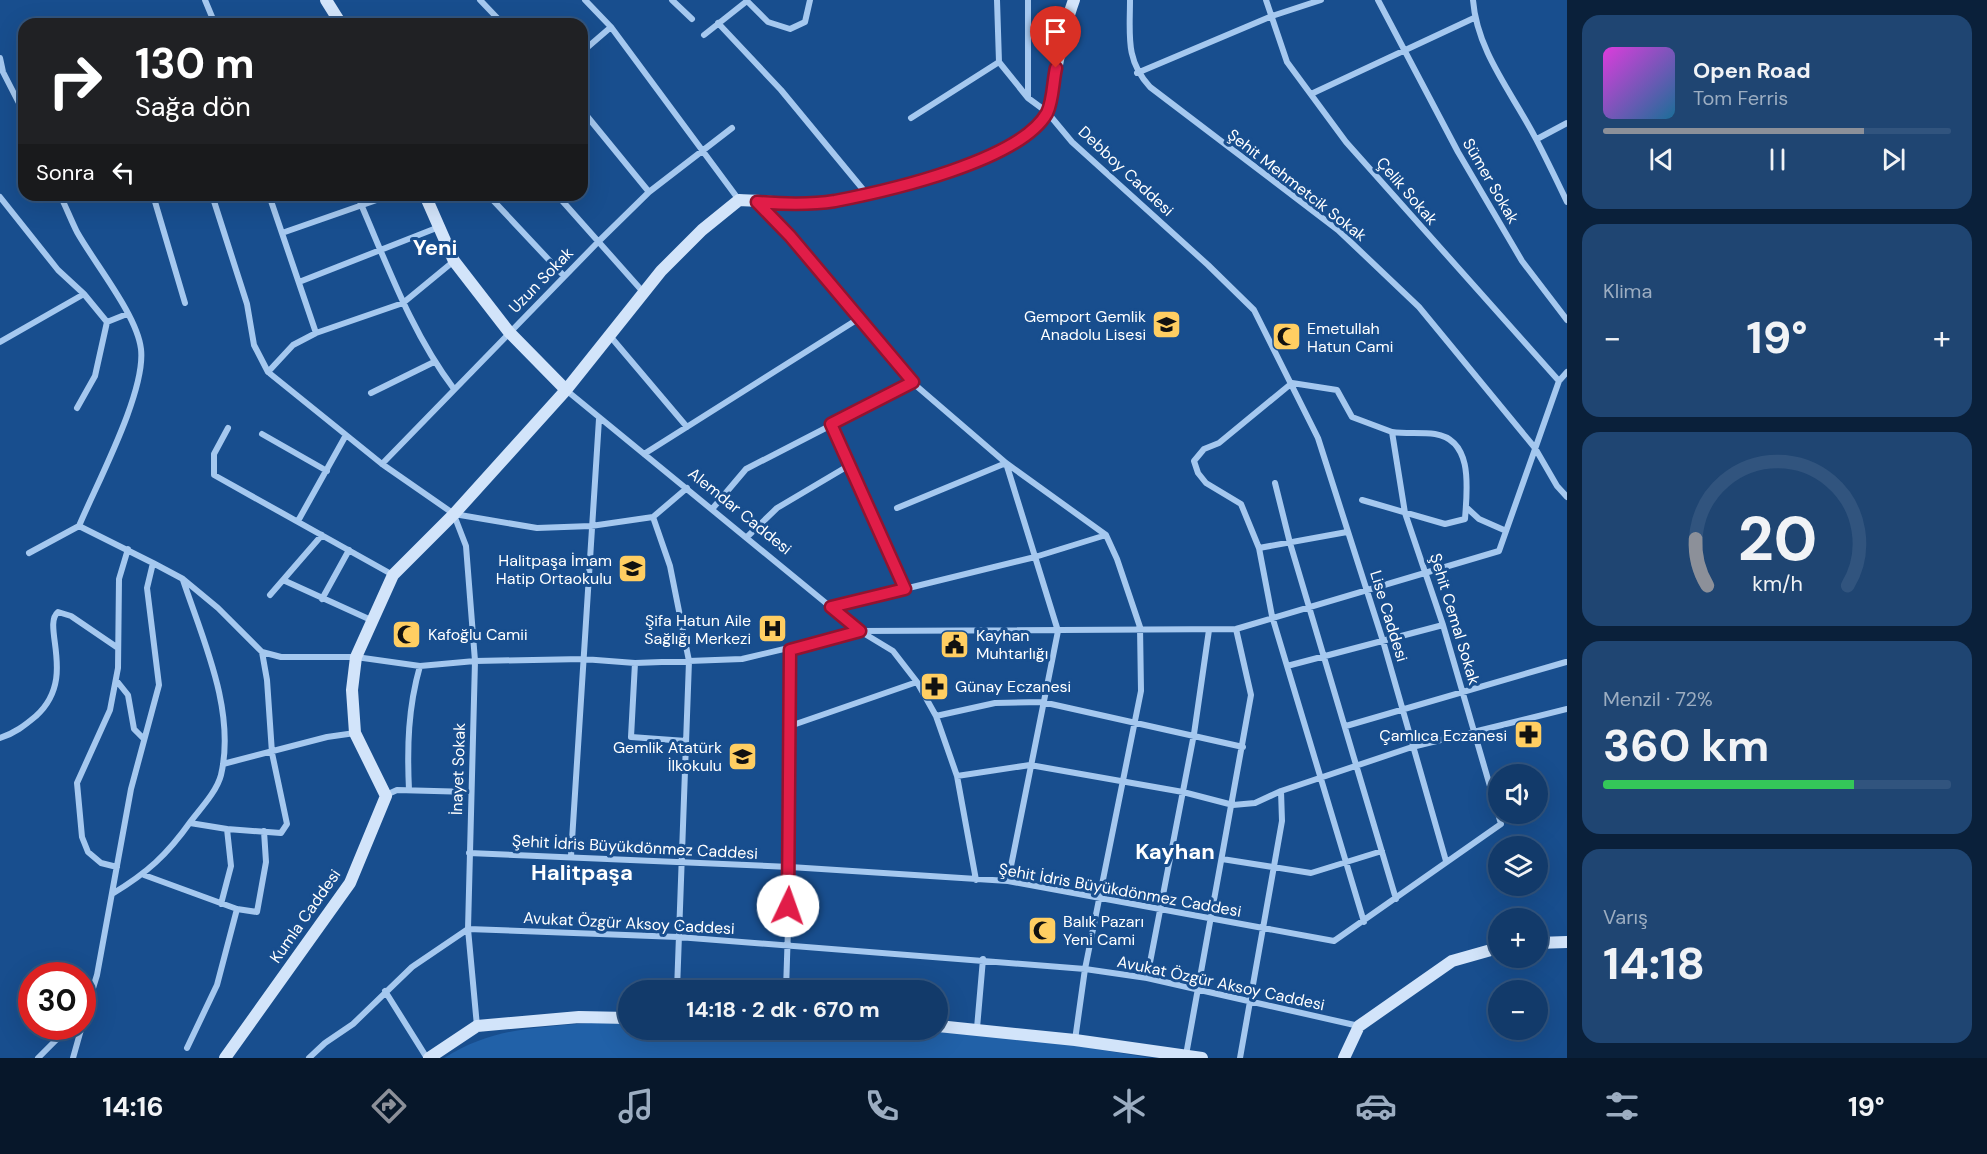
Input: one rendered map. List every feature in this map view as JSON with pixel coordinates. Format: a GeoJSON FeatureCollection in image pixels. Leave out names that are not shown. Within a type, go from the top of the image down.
{"type":"FeatureCollection","features":[{"type":"Feature","properties":{"kind":"street"},"geometry":{"type":"LineString","coordinates":[[205,0],[212,18]]}},
{"type":"Feature","properties":{"kind":"street"},"geometry":{"type":"LineString","coordinates":[[326,0],[337,18]]}},
{"type":"Feature","properties":{"kind":"street"},"geometry":{"type":"LineString","coordinates":[[480,0],[497,18]]}},
{"type":"Feature","properties":{"kind":"street"},"geometry":{"type":"LineString","coordinates":[[585,0],[611,27],[739,200]]}},
{"type":"Feature","properties":{"kind":"street"},"geometry":{"type":"LineString","coordinates":[[672,0],[692,19]]}},
{"type":"Feature","properties":{"kind":"street"},"geometry":{"type":"LineString","coordinates":[[704,35],[746,1],[768,22],[790,29],[805,22],[810,0]]}},
{"type":"Feature","properties":{"kind":"street"},"geometry":{"type":"LineString","coordinates":[[911,118],[999,62],[997,0]]}},
{"type":"Feature","properties":{"kind":"street"},"geometry":{"type":"LineString","coordinates":[[1028,0],[1028,98]]}},
{"type":"Feature","properties":{"kind":"street"},"geometry":{"type":"LineString","coordinates":[[471,792],[409,790],[390,791],[386,796],[355,733],[352,690],[356,657],[393,575],[454,514],[566,390],[644,293],[702,230],[739,200],[757,202],[833,201],[984,159],[1024,137],[1047,112],[1066,23],[1074,0]]}},
{"type":"Feature","properties":{"kind":"street"},"geometry":{"type":"LineString","coordinates":[[1130,0],[1130,51],[1137,73],[1272,16],[1321,0]]}},
{"type":"Feature","properties":{"kind":"street","name":"Çelik Sokak"},"geometry":{"type":"LineString","coordinates":[[1266,0],[1287,62],[1346,142],[1559,381]]}},
{"type":"Feature","properties":{"kind":"street","name":"Sümer Sokak"},"geometry":{"type":"LineString","coordinates":[[1378,0],[1458,152],[1522,261],[1567,320]]}},
{"type":"Feature","properties":{"kind":"street"},"geometry":{"type":"LineString","coordinates":[[1473,0],[1474,18],[1485,50],[1537,140],[1567,202]]}},
{"type":"Feature","properties":{"kind":"street"},"geometry":{"type":"LineString","coordinates":[[1311,94],[1403,49],[1474,18]]}},
{"type":"Feature","properties":{"kind":"street"},"geometry":{"type":"LineString","coordinates":[[718,24],[781,90],[866,193]]}},
{"type":"Feature","properties":{"kind":"street"},"geometry":{"type":"LineString","coordinates":[[588,47],[611,27]]}},
{"type":"Feature","properties":{"kind":"street"},"geometry":{"type":"LineString","coordinates":[[0,58],[3,72],[18,101]]}},
{"type":"Feature","properties":{"kind":"street","name":"Debboy Caddesi"},"geometry":{"type":"LineString","coordinates":[[999,62],[1028,98],[1047,112],[1072,142],[1208,265],[1254,310],[1292,383]]}},
{"type":"Feature","properties":{"kind":"street","name":"Şehit Mehmetcik Sokak"},"geometry":{"type":"LineString","coordinates":[[1137,73],[1150,87],[1338,231],[1419,307],[1535,448],[1557,486],[1567,497]]}},
{"type":"Feature","properties":{"kind":"street"},"geometry":{"type":"LineString","coordinates":[[588,117],[650,192]]}},
{"type":"Feature","properties":{"kind":"street"},"geometry":{"type":"LineString","coordinates":[[1537,140],[1567,123]]}},
{"type":"Feature","properties":{"kind":"street","name":"Uzun Sokak"},"geometry":{"type":"LineString","coordinates":[[382,464],[564,276],[650,192],[732,128]]}},
{"type":"Feature","properties":{"kind":"street"},"geometry":{"type":"LineString","coordinates":[[0,197],[58,270],[84,294],[107,322]]}},
{"type":"Feature","properties":{"kind":"street"},"geometry":{"type":"LineString","coordinates":[[29,553],[79,526],[133,400],[141,372],[141,347],[127,314],[77,232],[63,201]]}},
{"type":"Feature","properties":{"kind":"street"},"geometry":{"type":"LineString","coordinates":[[155,201],[185,303]]}},
{"type":"Feature","properties":{"kind":"street"},"geometry":{"type":"LineString","coordinates":[[214,201],[247,304],[254,345],[268,372],[382,464],[454,514],[537,528],[591,526],[653,517],[687,488]]}},
{"type":"Feature","properties":{"kind":"street"},"geometry":{"type":"LineString","coordinates":[[271,201],[316,333]]}},
{"type":"Feature","properties":{"kind":"street"},"geometry":{"type":"LineString","coordinates":[[360,201],[403,303],[434,362],[454,389]]}},
{"type":"Feature","properties":{"kind":"street"},"geometry":{"type":"LineString","coordinates":[[282,233],[374,201]]}},
{"type":"Feature","properties":{"kind":"street","name":"Alemdar Caddesi"},"geometry":{"type":"LineString","coordinates":[[428,201],[454,261],[509,332],[566,390],[599,419],[713,508],[860,631],[893,651],[917,682],[936,716],[957,776],[976,880]]}},
{"type":"Feature","properties":{"kind":"street"},"geometry":{"type":"LineString","coordinates":[[494,201],[564,276]]}},
{"type":"Feature","properties":{"kind":"street"},"geometry":{"type":"LineString","coordinates":[[562,201],[644,293]]}},
{"type":"Feature","properties":{"kind":"street"},"geometry":{"type":"LineString","coordinates":[[757,202],[790,236],[913,382],[1006,463],[1106,535],[1140,627],[1141,691],[1085,969],[1075,1040]]}},
{"type":"Feature","properties":{"kind":"street"},"geometry":{"type":"LineString","coordinates":[[299,282],[439,227]]}},
{"type":"Feature","properties":{"kind":"street"},"geometry":{"type":"LineString","coordinates":[[268,372],[292,345],[316,333],[403,303],[454,261]]}},
{"type":"Feature","properties":{"kind":"street"},"geometry":{"type":"LineString","coordinates":[[0,342],[84,294]]}},
{"type":"Feature","properties":{"kind":"street"},"geometry":{"type":"LineString","coordinates":[[107,322],[127,314]]}},
{"type":"Feature","properties":{"kind":"street"},"geometry":{"type":"LineString","coordinates":[[644,454],[858,319]]}},
{"type":"Feature","properties":{"kind":"street"},"geometry":{"type":"LineString","coordinates":[[77,408],[95,376],[107,322]]}},
{"type":"Feature","properties":{"kind":"street"},"geometry":{"type":"LineString","coordinates":[[609,336],[687,427]]}},
{"type":"Feature","properties":{"kind":"street"},"geometry":{"type":"LineString","coordinates":[[371,393],[434,362]]}},
{"type":"Feature","properties":{"kind":"street"},"geometry":{"type":"LineString","coordinates":[[79,526],[183,579],[218,608],[262,652],[281,657],[356,657],[420,666],[475,660],[583,659],[635,663],[742,659],[790,650],[860,631],[1058,631],[1140,627],[1236,629],[1309,605],[1499,551],[1504,530],[1559,381],[1567,372]]}},
{"type":"Feature","properties":{"kind":"street"},"geometry":{"type":"LineString","coordinates":[[713,508],[746,469],[913,382]]}},
{"type":"Feature","properties":{"kind":"street"},"geometry":{"type":"LineString","coordinates":[[1362,500],[1445,524],[1465,519],[1468,481],[1461,452],[1454,442],[1436,434],[1392,432],[1352,417],[1337,390],[1292,383],[1218,442],[1204,449],[1194,461],[1198,473],[1206,483],[1242,504],[1259,548],[1272,616],[1364,922],[1446,861]]}},
{"type":"Feature","properties":{"kind":"street","name":"Lise Caddesi"},"geometry":{"type":"LineString","coordinates":[[1292,383],[1318,438],[1347,532],[1368,588],[1446,861]]}},
{"type":"Feature","properties":{"kind":"street"},"geometry":{"type":"LineString","coordinates":[[571,856],[599,419]]}},
{"type":"Feature","properties":{"kind":"street"},"geometry":{"type":"LineString","coordinates":[[831,424],[905,589]]}},
{"type":"Feature","properties":{"kind":"street"},"geometry":{"type":"LineString","coordinates":[[228,428],[214,454],[214,475],[393,575]]}},
{"type":"Feature","properties":{"kind":"street","name":"Şehit Cemal Sokak"},"geometry":{"type":"LineString","coordinates":[[1392,432],[1405,513],[1427,573],[1501,824],[1446,861]]}},
{"type":"Feature","properties":{"kind":"street"},"geometry":{"type":"LineString","coordinates":[[262,434],[327,471]]}},
{"type":"Feature","properties":{"kind":"street"},"geometry":{"type":"LineString","coordinates":[[298,521],[346,435]]}},
{"type":"Feature","properties":{"kind":"street"},"geometry":{"type":"LineString","coordinates":[[897,508],[1006,463]]}},
{"type":"Feature","properties":{"kind":"street"},"geometry":{"type":"LineString","coordinates":[[1006,463],[1058,631],[1008,881]]}},
{"type":"Feature","properties":{"kind":"street"},"geometry":{"type":"LineString","coordinates":[[747,537],[777,508],[848,466]]}},
{"type":"Feature","properties":{"kind":"street"},"geometry":{"type":"LineString","coordinates":[[1275,483],[1290,543],[1396,899]]}},
{"type":"Feature","properties":{"kind":"street"},"geometry":{"type":"LineString","coordinates":[[1466,507],[1479,519],[1504,530]]}},
{"type":"Feature","properties":{"kind":"street","name":"İnayet Sokak"},"geometry":{"type":"LineString","coordinates":[[454,514],[466,546],[475,660],[468,929],[477,1026]]}},
{"type":"Feature","properties":{"kind":"street"},"geometry":{"type":"LineString","coordinates":[[653,517],[670,566],[689,661],[676,980]]}},
{"type":"Feature","properties":{"kind":"street"},"geometry":{"type":"LineString","coordinates":[[1259,548],[1347,532]]}},
{"type":"Feature","properties":{"kind":"street"},"geometry":{"type":"LineString","coordinates":[[270,595],[322,535]]}},
{"type":"Feature","properties":{"kind":"street"},"geometry":{"type":"LineString","coordinates":[[831,607],[1035,557],[1106,535]]}},
{"type":"Feature","properties":{"kind":"street"},"geometry":{"type":"LineString","coordinates":[[117,867],[101,863],[88,852],[81,829],[77,783],[110,710],[116,680],[119,579],[128,549]]}},
{"type":"Feature","properties":{"kind":"street"},"geometry":{"type":"LineString","coordinates":[[322,599],[349,550]]}},
{"type":"Feature","properties":{"kind":"street"},"geometry":{"type":"LineString","coordinates":[[96,978],[131,789],[159,685],[147,588],[153,562]]}},
{"type":"Feature","properties":{"kind":"street"},"geometry":{"type":"LineString","coordinates":[[112,894],[144,875],[176,843],[221,778],[225,747],[221,702],[183,579]]}},
{"type":"Feature","properties":{"kind":"street"},"geometry":{"type":"LineString","coordinates":[[283,580],[371,620]]}},
{"type":"Feature","properties":{"kind":"street"},"geometry":{"type":"LineString","coordinates":[[0,738],[15,733],[26,725],[48,705],[55,690],[58,669],[52,621],[58,612],[71,616],[118,648]]}},
{"type":"Feature","properties":{"kind":"street"},"geometry":{"type":"LineString","coordinates":[[1287,666],[1443,625]]}},
{"type":"Feature","properties":{"kind":"street"},"geometry":{"type":"LineString","coordinates":[[1186,1055],[1233,805],[1251,695],[1236,629]]}},
{"type":"Feature","properties":{"kind":"street"},"geometry":{"type":"LineString","coordinates":[[1147,978],[1194,734],[1209,630]]}},
{"type":"Feature","properties":{"kind":"street"},"geometry":{"type":"LineString","coordinates":[[786,980],[790,867],[790,650]]}},
{"type":"Feature","properties":{"kind":"street"},"geometry":{"type":"LineString","coordinates":[[190,823],[227,829],[281,832],[287,824],[272,753],[267,680],[262,652]]}},
{"type":"Feature","properties":{"kind":"street"},"geometry":{"type":"LineString","coordinates":[[1346,726],[1463,690],[1566,662]]}},
{"type":"Feature","properties":{"kind":"street"},"geometry":{"type":"LineString","coordinates":[[635,663],[631,737],[686,741]]}},
{"type":"Feature","properties":{"kind":"street"},"geometry":{"type":"LineString","coordinates":[[409,790],[406,743],[408,717],[420,666]]}},
{"type":"Feature","properties":{"kind":"street"},"geometry":{"type":"LineString","coordinates":[[116,680],[128,695],[134,729],[144,739]]}},
{"type":"Feature","properties":{"kind":"street"},"geometry":{"type":"LineString","coordinates":[[790,726],[917,682]]}},
{"type":"Feature","properties":{"kind":"street"},"geometry":{"type":"LineString","coordinates":[[936,716],[995,703],[1042,702],[1194,734],[1243,747]]}},
{"type":"Feature","properties":{"kind":"street"},"geometry":{"type":"LineString","coordinates":[[957,776],[1030,765],[1183,792],[1233,805],[1255,803],[1281,791],[1412,747],[1475,734],[1567,709]]}},
{"type":"Feature","properties":{"kind":"street"},"geometry":{"type":"LineString","coordinates":[[223,764],[327,737],[355,733]]}},
{"type":"Feature","properties":{"kind":"street"},"geometry":{"type":"LineString","coordinates":[[1240,1058],[1282,821],[1281,791]]}},
{"type":"Feature","properties":{"kind":"street","name":"Kumla Caddesi"},"geometry":{"type":"LineString","coordinates":[[225,1058],[350,883],[386,796]]}},
{"type":"Feature","properties":{"kind":"street"},"geometry":{"type":"LineString","coordinates":[[221,904],[231,866],[227,829]]}},
{"type":"Feature","properties":{"kind":"street"},"geometry":{"type":"LineString","coordinates":[[144,875],[221,904],[256,912],[266,862],[264,831]]}},
{"type":"Feature","properties":{"kind":"street"},"geometry":{"type":"LineString","coordinates":[[1222,859],[1311,873],[1383,851]]}},
{"type":"Feature","properties":{"kind":"street","name":"Şehit İdris Büyükdönmez Caddesi"},"geometry":{"type":"LineString","coordinates":[[469,853],[790,867],[1008,881],[1099,900],[1334,941],[1364,922]]}},
{"type":"Feature","properties":{"kind":"street"},"geometry":{"type":"LineString","coordinates":[[187,1048],[217,985],[237,909]]}},
{"type":"Feature","properties":{"kind":"street"},"geometry":{"type":"LineString","coordinates":[[309,1058],[325,1042],[353,1024],[385,991],[443,943],[468,929]]}},
{"type":"Feature","properties":{"kind":"street","name":"Avukat Özgür Aksoy Caddesi"},"geometry":{"type":"LineString","coordinates":[[468,929],[678,937],[983,959],[1085,969],[1147,978],[1359,1026]]}},
{"type":"Feature","properties":{"kind":"street"},"geometry":{"type":"LineString","coordinates":[[1548,943],[1567,942]]}},
{"type":"Feature","properties":{"kind":"street"},"geometry":{"type":"LineString","coordinates":[[1344,1058],[1359,1026],[1452,961],[1488,951]]}},
{"type":"Feature","properties":{"kind":"street"},"geometry":{"type":"LineString","coordinates":[[977,1028],[983,959]]}},
{"type":"Feature","properties":{"kind":"street"},"geometry":{"type":"LineString","coordinates":[[385,991],[428,1058],[477,1026],[579,1017],[618,1018]]}},
{"type":"Feature","properties":{"kind":"street"},"geometry":{"type":"LineString","coordinates":[[948,1027],[1075,1040],[1202,1058]]}},
{"type":"Feature","properties":{"kind":"street"},"geometry":{"type":"LineString","coordinates":[[38,1058],[56,1040]]}},
{"type":"Feature","properties":{"kind":"street"},"geometry":{"type":"LineString","coordinates":[[73,1058],[78,1040]]}},
{"type":"Feature","properties":{"kind":"shaded area"},"geometry":{"type":"Polygon","coordinates":[[[618,1023],[618,1040],[948,1040],[948,1028],[959,1026],[1150,1058],[444,1058],[462,1048],[496,1035],[531,1028],[618,1023]]]}},
{"type":"Feature","properties":{"kind":"place","name":"Gemport Gemlik Anadolu Lisesi"},"geometry":{"type":"Point","coordinates":[1167,325]}},
{"type":"Feature","properties":{"kind":"place","name":"Emetullah Hatun Cami"},"geometry":{"type":"Point","coordinates":[1286,337]}},
{"type":"Feature","properties":{"kind":"place","name":"Halitpaşa İmam Hatip Ortaokulu"},"geometry":{"type":"Point","coordinates":[633,569]}},
{"type":"Feature","properties":{"kind":"place","name":"Şifa Hatun Aile Sağlığı Merkezi"},"geometry":{"type":"Point","coordinates":[772,629]}},
{"type":"Feature","properties":{"kind":"place","name":"Kafoğlu Camii"},"geometry":{"type":"Point","coordinates":[407,634]}},
{"type":"Feature","properties":{"kind":"place","name":"Kayhan Muhtarlığı"},"geometry":{"type":"Point","coordinates":[955,644]}},
{"type":"Feature","properties":{"kind":"place","name":"Günay Eczanesi"},"geometry":{"type":"Point","coordinates":[934,686]}},
{"type":"Feature","properties":{"kind":"place","name":"Çamlıca Eczanesi"},"geometry":{"type":"Point","coordinates":[1528,735]}},
{"type":"Feature","properties":{"kind":"place","name":"Gemlik Atatürk İlkokulu"},"geometry":{"type":"Point","coordinates":[743,756]}},
{"type":"Feature","properties":{"kind":"place","name":"Balık Pazarı Yeni Cami"},"geometry":{"type":"Point","coordinates":[1042,930]}},
{"type":"Feature","properties":{"kind":"district","name":"Yeni"},"geometry":{"type":"Point","coordinates":[435,247]}},
{"type":"Feature","properties":{"kind":"district","name":"Kayhan"},"geometry":{"type":"Point","coordinates":[1175,851]}},
{"type":"Feature","properties":{"kind":"district","name":"Halitpaşa"},"geometry":{"type":"Point","coordinates":[582,872]}},
{"type":"Feature","properties":{"kind":"route"},"geometry":{"type":"LineString","coordinates":[[788,906],[790,650],[860,631],[831,607],[905,589],[831,424],[913,382],[790,236],[757,202],[833,201],[898,185],[984,159],[1024,137],[1047,112],[1056,68]]}}]}
